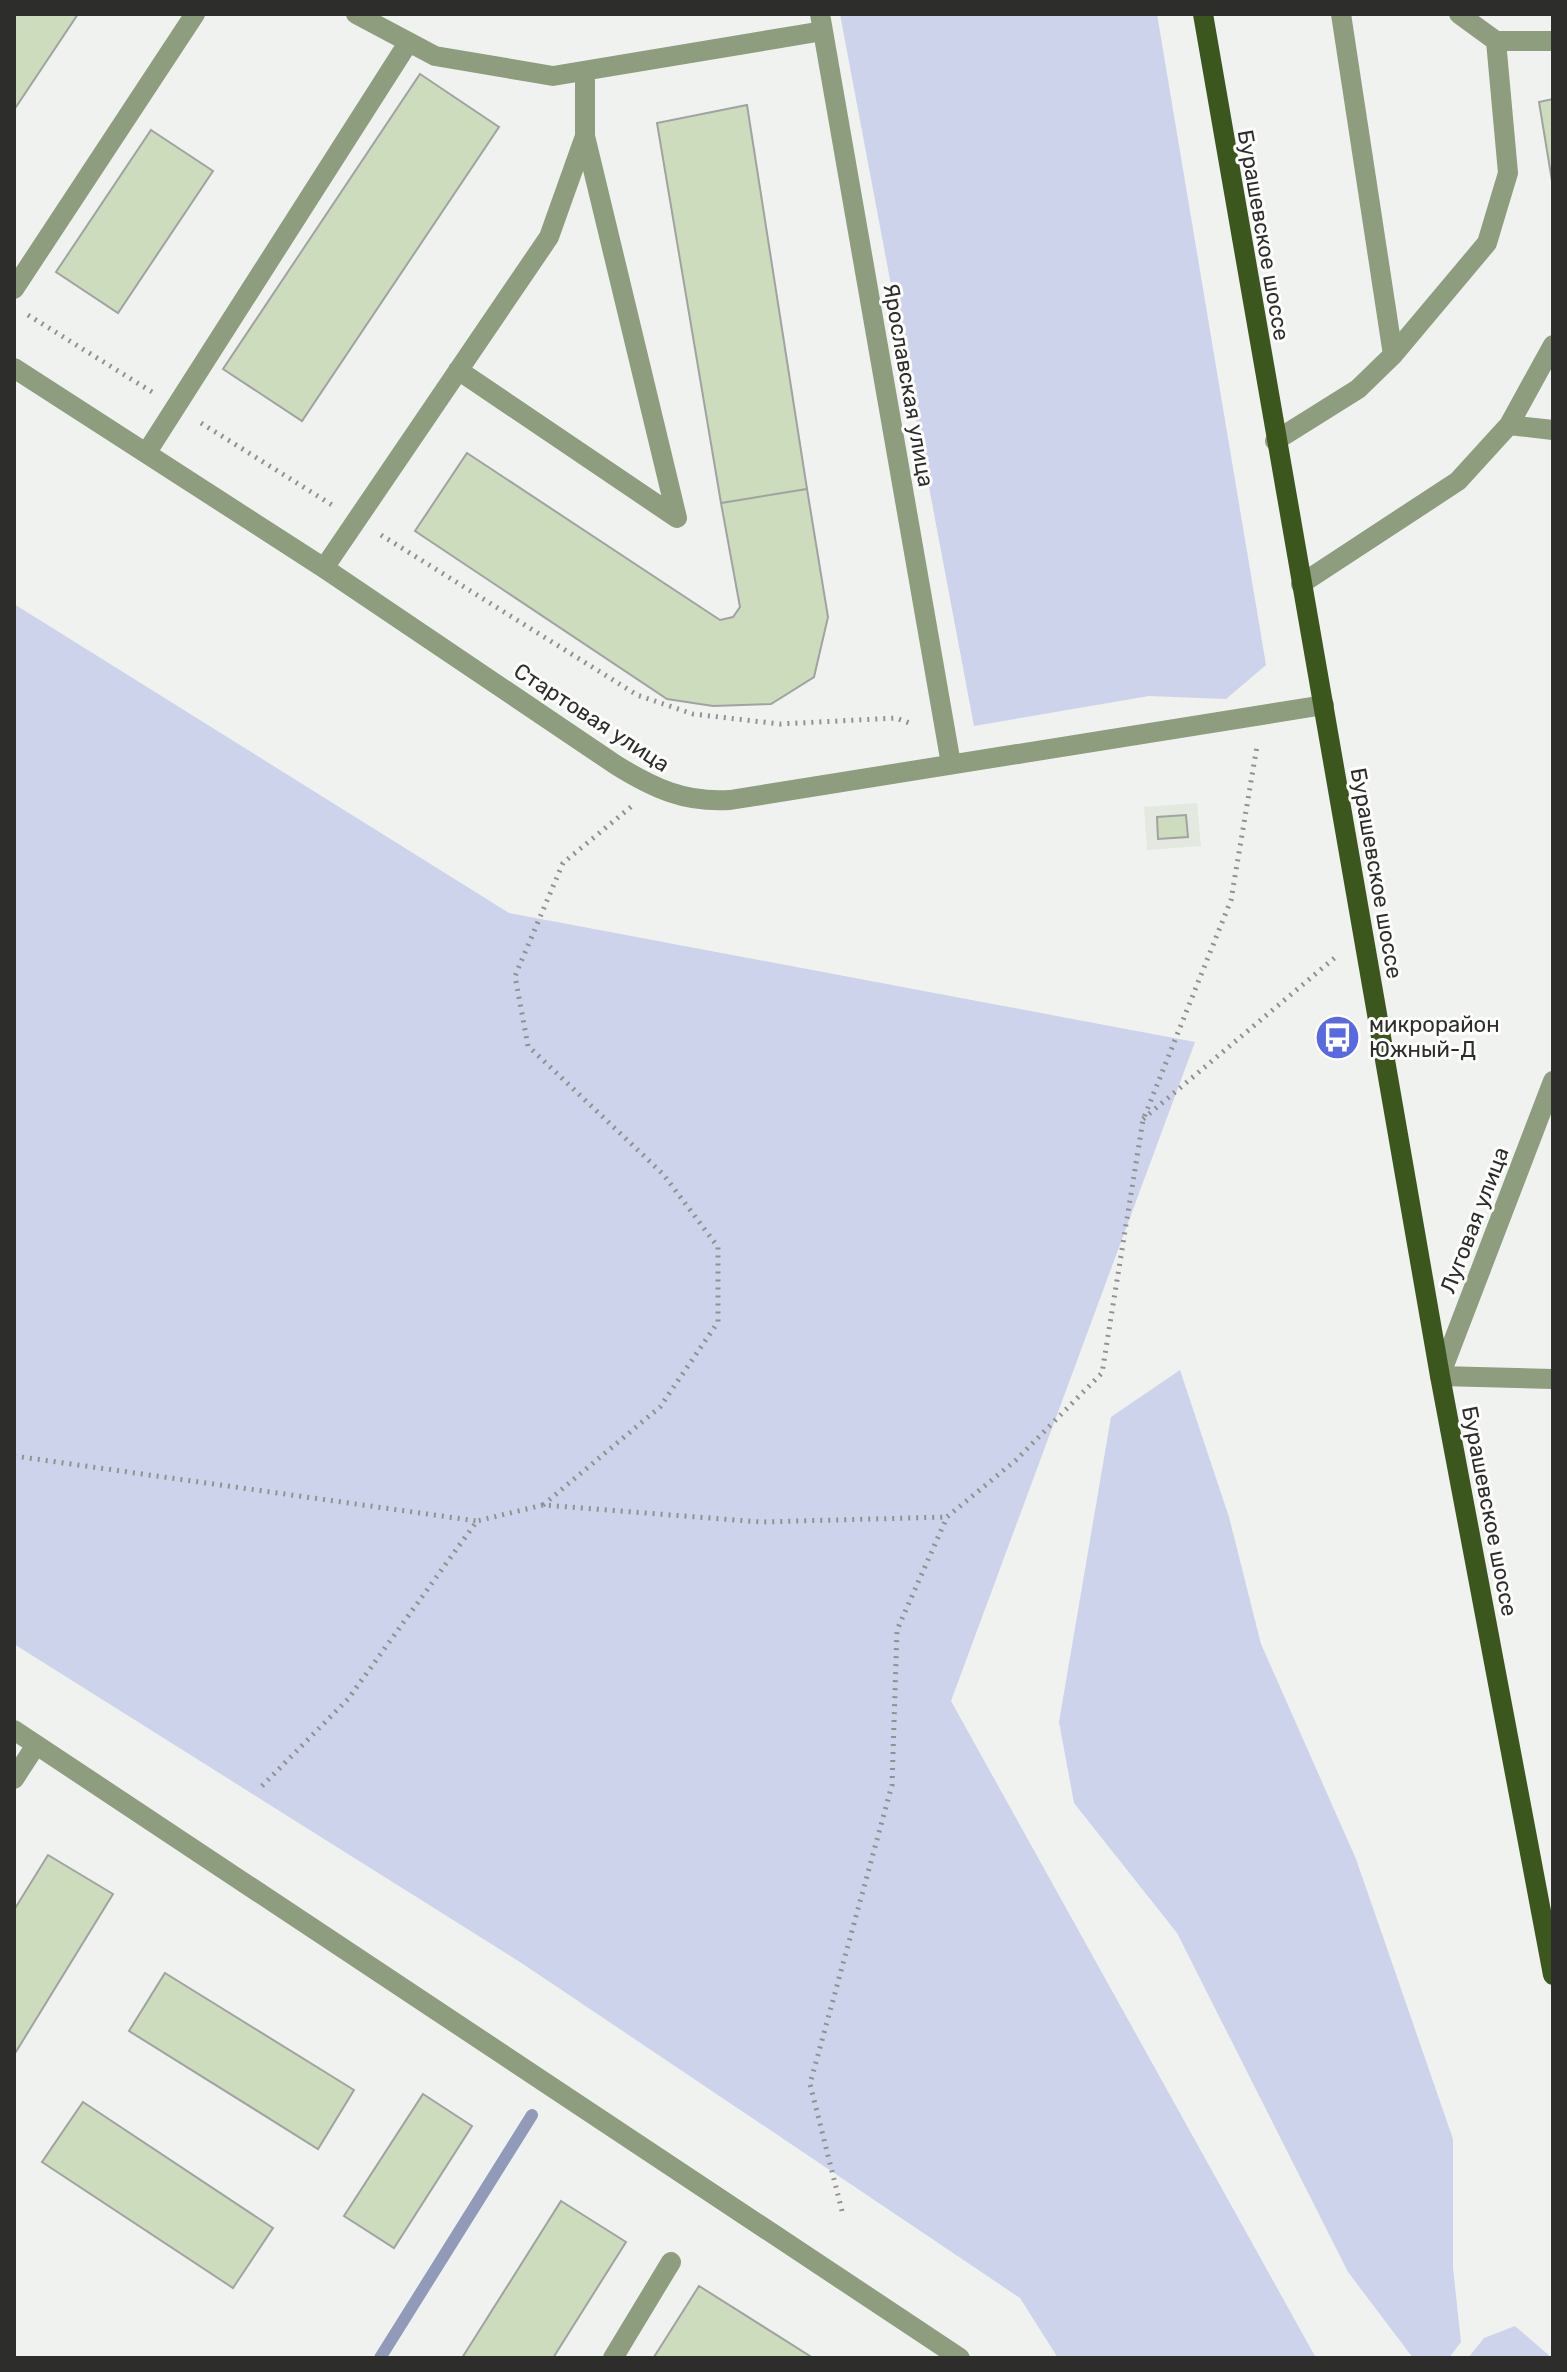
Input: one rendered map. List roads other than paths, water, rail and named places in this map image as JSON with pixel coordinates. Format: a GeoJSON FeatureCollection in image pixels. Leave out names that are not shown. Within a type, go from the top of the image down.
{"type":"FeatureCollection","features":[{"type":"Feature","properties":{"kind":"main road","name":"Бурашевское шоссе"},"geometry":{"type":"LineString","coordinates":[[1203,14],[1440,1376],[1553,1975]]}},
{"type":"Feature","properties":{"kind":"street"},"geometry":{"type":"LineString","coordinates":[[14,289],[195,14]]}},
{"type":"Feature","properties":{"kind":"street"},"geometry":{"type":"LineString","coordinates":[[356,14],[435,56],[553,76],[822,22]]}},
{"type":"Feature","properties":{"kind":"street"},"geometry":{"type":"LineString","coordinates":[[1341,14],[1393,355]]}},
{"type":"Feature","properties":{"kind":"street"},"geometry":{"type":"LineString","coordinates":[[1459,14],[1496,41],[1553,41]]}},
{"type":"Feature","properties":{"kind":"street","name":"Ярославская улица"},"geometry":{"type":"LineString","coordinates":[[822,22],[951,764]]}},
{"type":"Feature","properties":{"kind":"street"},"geometry":{"type":"LineString","coordinates":[[1275,441],[1358,389],[1393,355],[1487,243],[1508,173],[1496,41]]}},
{"type":"Feature","properties":{"kind":"street"},"geometry":{"type":"LineString","coordinates":[[147,452],[408,43]]}},
{"type":"Feature","properties":{"kind":"street"},"geometry":{"type":"LineString","coordinates":[[458,370],[677,518],[585,136],[585,71]]}},
{"type":"Feature","properties":{"kind":"street"},"geometry":{"type":"LineString","coordinates":[[324,568],[549,237],[585,136]]}},
{"type":"Feature","properties":{"kind":"street"},"geometry":{"type":"LineString","coordinates":[[1301,584],[1458,481],[1509,425],[1553,345]]}},
{"type":"Feature","properties":{"kind":"street","name":"Стартовая улица"},"geometry":{"type":"LineString","coordinates":[[14,368],[324,568],[616,765],[661,791],[695,800],[730,800],[1324,705]]}},
{"type":"Feature","properties":{"kind":"street"},"geometry":{"type":"LineString","coordinates":[[1509,425],[1553,430]]}},
{"type":"Feature","properties":{"kind":"street","name":"Луговая улица"},"geometry":{"type":"LineString","coordinates":[[1440,1376],[1553,1081]]}},
{"type":"Feature","properties":{"kind":"street"},"geometry":{"type":"LineString","coordinates":[[1440,1376],[1553,1379]]}},
{"type":"Feature","properties":{"kind":"street"},"geometry":{"type":"LineString","coordinates":[[14,1730],[960,2358]]}},
{"type":"Feature","properties":{"kind":"street"},"geometry":{"type":"LineString","coordinates":[[14,1779],[36,1745]]}},
{"type":"Feature","properties":{"kind":"street"},"geometry":{"type":"LineString","coordinates":[[613,2358],[671,2262]]}},
{"type":"Feature","properties":{"kind":"waterway"},"geometry":{"type":"LineString","coordinates":[[380,2358],[532,2115]]}},
{"type":"Feature","properties":{"kind":"place","name":"микрорайон Южный-Д"},"geometry":{"type":"Point","coordinates":[1338,1037]}}]}
